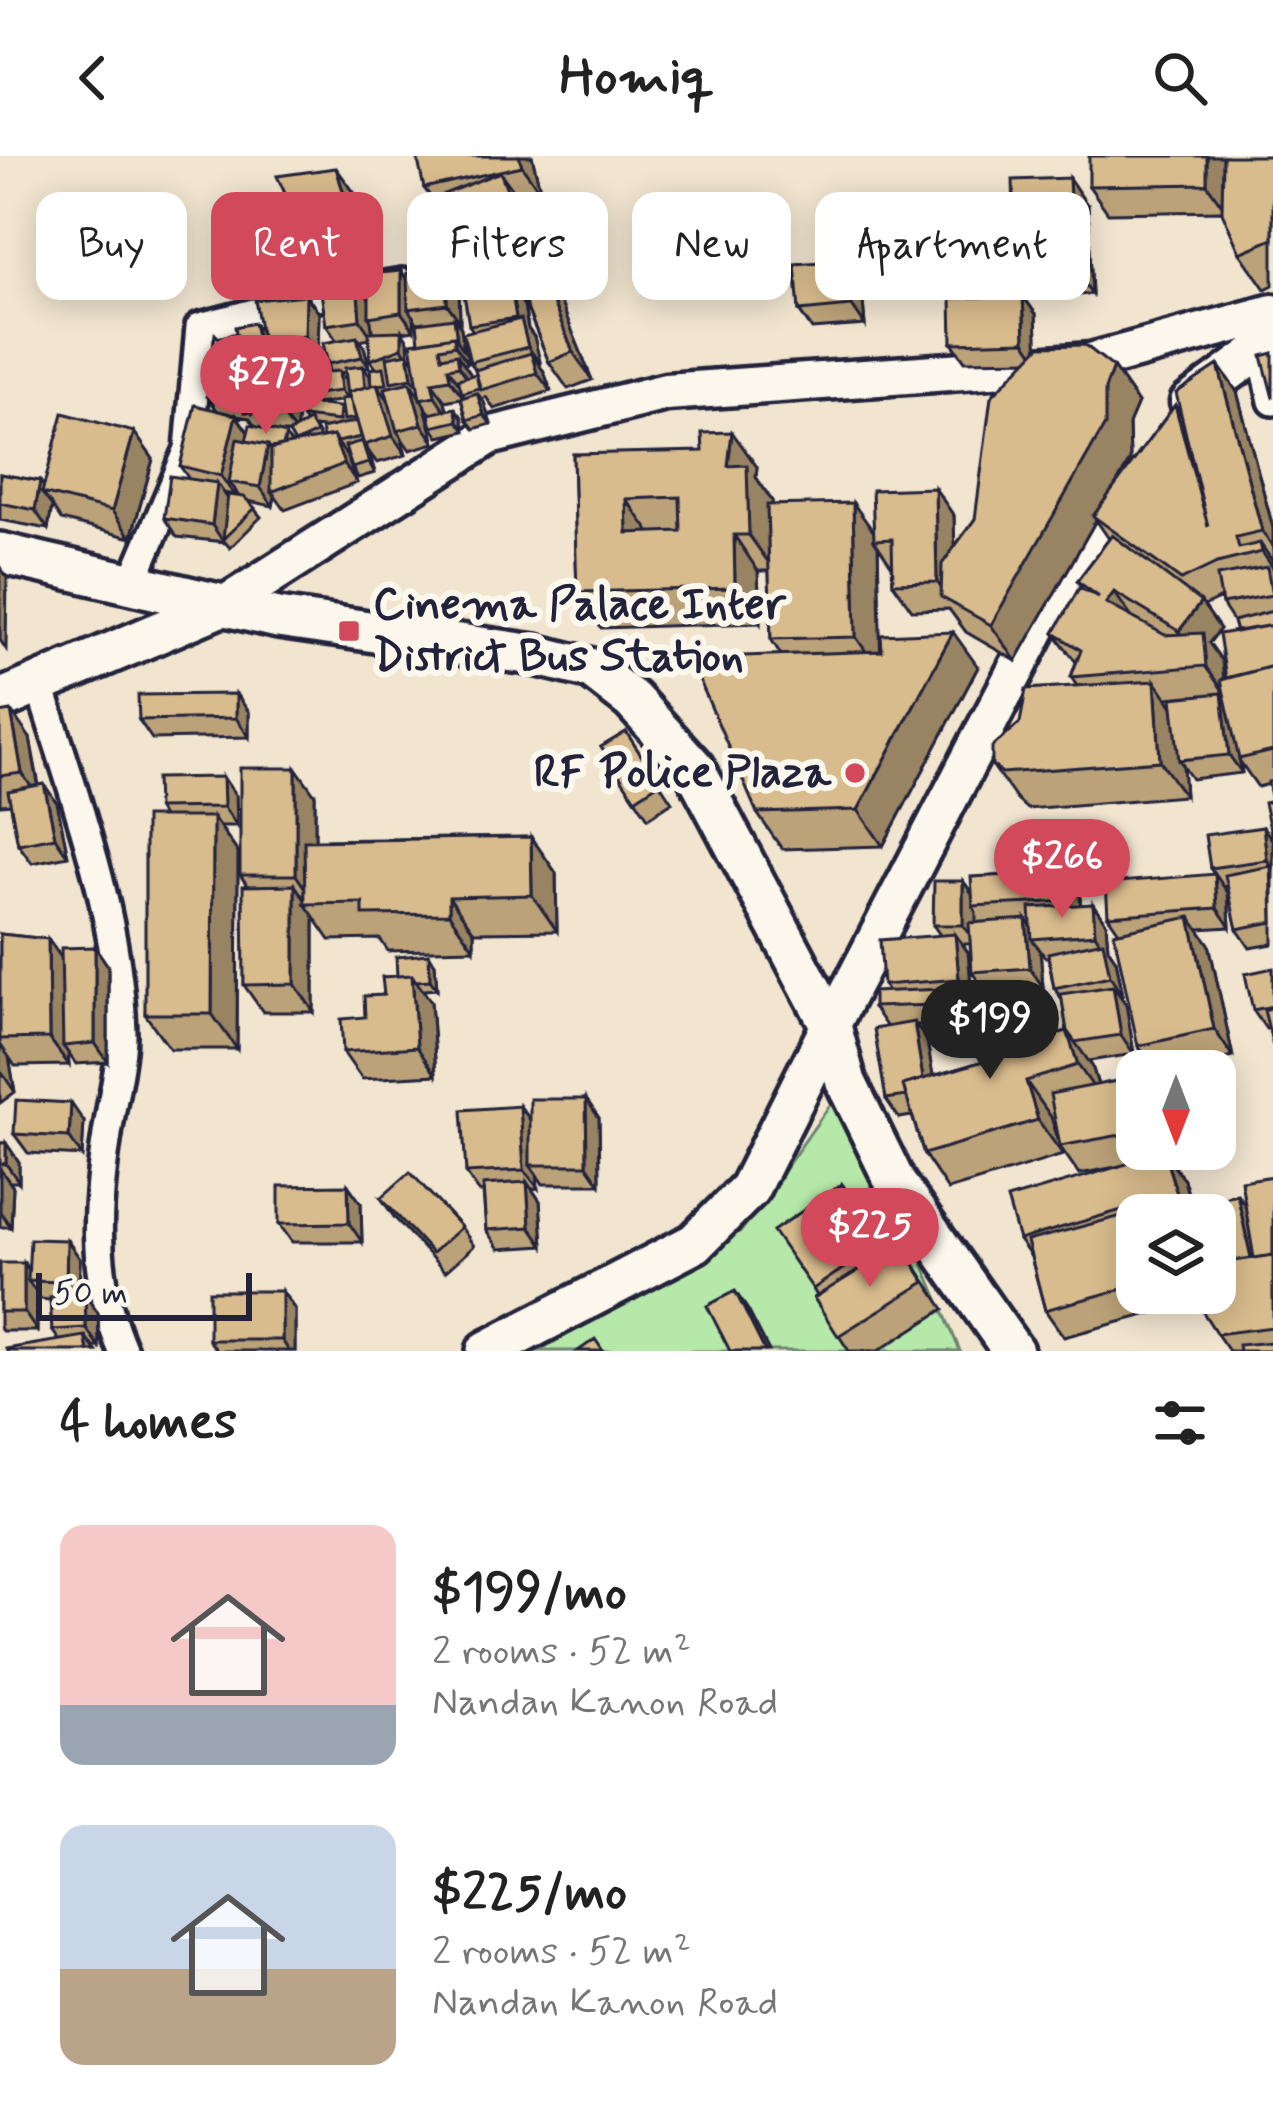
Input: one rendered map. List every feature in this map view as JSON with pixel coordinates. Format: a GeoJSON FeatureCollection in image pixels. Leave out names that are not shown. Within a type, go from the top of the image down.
{"type":"FeatureCollection","features":[{"type":"Feature","properties":{"kind":"main road"},"geometry":{"type":"LineString","coordinates":[[0,554],[278,618],[428,636],[592,670],[632,700],[694,768],[831,1026],[846,1082],[896,1184],[1013,1351]]}},
{"type":"Feature","properties":{"kind":"main road"},"geometry":{"type":"LineString","coordinates":[[0,700],[226,604]]}},
{"type":"Feature","properties":{"kind":"main road"},"geometry":{"type":"LineString","coordinates":[[488,1351],[695,1243],[749,1190],[831,1026]]}},
{"type":"Feature","properties":{"kind":"street"},"geometry":{"type":"LineString","coordinates":[[132,583],[189,449],[200,327],[312,298],[402,283]]}},
{"type":"Feature","properties":{"kind":"street"},"geometry":{"type":"LineString","coordinates":[[1269,333],[1273,401]]}},
{"type":"Feature","properties":{"kind":"street"},"geometry":{"type":"LineString","coordinates":[[1163,422],[1269,333]]}},
{"type":"Feature","properties":{"kind":"street"},"geometry":{"type":"LineString","coordinates":[[226,604],[489,436],[666,392],[1090,362],[1269,333]]}},
{"type":"Feature","properties":{"kind":"street"},"geometry":{"type":"LineString","coordinates":[[831,1026],[1043,618],[1139,462]]}},
{"type":"Feature","properties":{"kind":"street"},"geometry":{"type":"LineString","coordinates":[[40,686],[105,903],[106,964],[122,1040],[96,1237],[100,1281],[123,1351]]}},
{"type":"Feature","properties":{"kind":"green space"},"geometry":{"type":"Polygon","coordinates":[[[846,1082],[960,1351],[538,1351],[742,1230],[846,1082]]]}},
{"type":"Feature","properties":{"kind":"building"},"geometry":{"type":"Polygon","coordinates":[[[417,156],[519,156],[522,166],[424,188],[417,156]]]}},
{"type":"Feature","properties":{"kind":"building"},"geometry":{"type":"Polygon","coordinates":[[[1089,156],[1207,156],[1207,184],[1089,186],[1089,156]]]}},
{"type":"Feature","properties":{"kind":"building"},"geometry":{"type":"Polygon","coordinates":[[[1223,156],[1273,156],[1273,239],[1240,253],[1222,212],[1223,156]]]}},
{"type":"Feature","properties":{"kind":"building"},"geometry":{"type":"Polygon","coordinates":[[[336,168],[343,192],[284,192],[277,176],[336,168]]]}},
{"type":"Feature","properties":{"kind":"building"},"geometry":{"type":"Polygon","coordinates":[[[500,172],[508,192],[449,192],[500,172]]]}},
{"type":"Feature","properties":{"kind":"building"},"geometry":{"type":"Polygon","coordinates":[[[1069,178],[1070,192],[1013,192],[1013,180],[1069,178]]]}},
{"type":"Feature","properties":{"kind":"building"},"geometry":{"type":"Polygon","coordinates":[[[815,262],[815,300],[851,300],[852,306],[799,311],[795,264],[815,262]]]}},
{"type":"Feature","properties":{"kind":"building"},"geometry":{"type":"Polygon","coordinates":[[[401,271],[401,312],[369,317],[369,300],[383,300],[383,273],[401,271]]]}},
{"type":"Feature","properties":{"kind":"building"},"geometry":{"type":"Polygon","coordinates":[[[255,300],[306,300],[305,336],[262,340],[255,300]]]}},
{"type":"Feature","properties":{"kind":"building"},"geometry":{"type":"Polygon","coordinates":[[[322,300],[358,300],[360,320],[326,325],[322,300]]]}},
{"type":"Feature","properties":{"kind":"building"},"geometry":{"type":"Polygon","coordinates":[[[408,300],[447,300],[447,304],[408,309],[408,300]]]}},
{"type":"Feature","properties":{"kind":"building"},"geometry":{"type":"Polygon","coordinates":[[[465,300],[513,300],[516,318],[469,325],[465,300]]]}},
{"type":"Feature","properties":{"kind":"building"},"geometry":{"type":"Polygon","coordinates":[[[524,300],[552,300],[573,352],[549,362],[524,300]]]}},
{"type":"Feature","properties":{"kind":"building"},"geometry":{"type":"Polygon","coordinates":[[[951,300],[1023,300],[1025,341],[952,343],[951,300]]]}},
{"type":"Feature","properties":{"kind":"building"},"geometry":{"type":"Polygon","coordinates":[[[454,318],[457,340],[454,336],[419,342],[417,323],[454,318]]]}},
{"type":"Feature","properties":{"kind":"building"},"geometry":{"type":"Polygon","coordinates":[[[521,319],[528,347],[470,362],[463,333],[521,319]]]}},
{"type":"Feature","properties":{"kind":"building"},"geometry":{"type":"Polygon","coordinates":[[[254,323],[260,350],[240,354],[235,327],[254,323]]]}},
{"type":"Feature","properties":{"kind":"building"},"geometry":{"type":"Polygon","coordinates":[[[402,331],[402,348],[370,360],[369,332],[402,331]]]}},
{"type":"Feature","properties":{"kind":"building"},"geometry":{"type":"Polygon","coordinates":[[[215,334],[245,365],[242,399],[207,396],[215,334]]]}},
{"type":"Feature","properties":{"kind":"building"},"geometry":{"type":"Polygon","coordinates":[[[454,336],[455,345],[440,348],[442,357],[457,354],[459,366],[448,368],[450,379],[432,382],[435,396],[420,399],[411,343],[454,336]]]}},
{"type":"Feature","properties":{"kind":"building"},"geometry":{"type":"Polygon","coordinates":[[[357,337],[362,357],[328,364],[323,343],[357,337]]]}},
{"type":"Feature","properties":{"kind":"building"},"geometry":{"type":"Polygon","coordinates":[[[1085,345],[1113,367],[1105,389],[1105,425],[991,625],[941,597],[942,564],[975,519],[991,397],[1040,346],[1085,345]]]}},
{"type":"Feature","properties":{"kind":"building"},"geometry":{"type":"Polygon","coordinates":[[[320,348],[323,366],[294,369],[292,351],[320,348]]]}},
{"type":"Feature","properties":{"kind":"building"},"geometry":{"type":"Polygon","coordinates":[[[408,353],[412,378],[391,382],[387,357],[408,353]]]}},
{"type":"Feature","properties":{"kind":"building"},"geometry":{"type":"Polygon","coordinates":[[[531,353],[537,373],[481,390],[475,370],[531,353]]]}},
{"type":"Feature","properties":{"kind":"building"},"geometry":{"type":"Polygon","coordinates":[[[1273,353],[1273,398],[1262,356],[1273,353]]]}},
{"type":"Feature","properties":{"kind":"building"},"geometry":{"type":"Polygon","coordinates":[[[260,355],[286,355],[287,386],[261,382],[260,355]]]}},
{"type":"Feature","properties":{"kind":"building"},"geometry":{"type":"Polygon","coordinates":[[[1218,365],[1262,531],[1236,537],[1239,548],[1260,543],[1262,552],[1217,563],[1181,580],[1093,516],[1175,405],[1208,526],[1176,393],[1218,365]]]}},
{"type":"Feature","properties":{"kind":"building"},"geometry":{"type":"Polygon","coordinates":[[[363,366],[365,387],[348,395],[345,368],[363,366]]]}},
{"type":"Feature","properties":{"kind":"building"},"geometry":{"type":"Polygon","coordinates":[[[384,367],[387,384],[372,385],[370,369],[384,367]]]}},
{"type":"Feature","properties":{"kind":"building"},"geometry":{"type":"Polygon","coordinates":[[[339,371],[341,391],[298,396],[295,375],[339,371]]]}},
{"type":"Feature","properties":{"kind":"building"},"geometry":{"type":"Polygon","coordinates":[[[476,374],[479,388],[462,393],[458,379],[476,374]]]}},
{"type":"Feature","properties":{"kind":"building"},"geometry":{"type":"Polygon","coordinates":[[[248,381],[286,384],[283,415],[245,412],[248,381]]]}},
{"type":"Feature","properties":{"kind":"building"},"geometry":{"type":"Polygon","coordinates":[[[410,382],[422,424],[397,431],[385,388],[410,382]]]}},
{"type":"Feature","properties":{"kind":"building"},"geometry":{"type":"Polygon","coordinates":[[[377,384],[393,436],[364,445],[348,392],[377,384]]]}},
{"type":"Feature","properties":{"kind":"building"},"geometry":{"type":"Polygon","coordinates":[[[477,393],[484,415],[467,420],[461,398],[477,393]]]}},
{"type":"Feature","properties":{"kind":"building"},"geometry":{"type":"Polygon","coordinates":[[[350,398],[356,418],[344,420],[341,399],[350,398]]]}},
{"type":"Feature","properties":{"kind":"building"},"geometry":{"type":"Polygon","coordinates":[[[303,403],[340,407],[339,421],[302,417],[303,403]]]}},
{"type":"Feature","properties":{"kind":"building"},"geometry":{"type":"Polygon","coordinates":[[[195,405],[236,415],[221,476],[180,466],[195,405]]]}},
{"type":"Feature","properties":{"kind":"building"},"geometry":{"type":"Polygon","coordinates":[[[455,408],[458,421],[432,427],[429,414],[455,408]]]}},
{"type":"Feature","properties":{"kind":"building"},"geometry":{"type":"Polygon","coordinates":[[[63,413],[134,432],[112,511],[42,493],[63,413]]]}},
{"type":"Feature","properties":{"kind":"building"},"geometry":{"type":"Polygon","coordinates":[[[309,421],[316,433],[295,443],[289,433],[309,421]]]}},
{"type":"Feature","properties":{"kind":"building"},"geometry":{"type":"Polygon","coordinates":[[[357,421],[361,437],[337,442],[333,436],[323,438],[321,429],[357,421]]]}},
{"type":"Feature","properties":{"kind":"building"},"geometry":{"type":"Polygon","coordinates":[[[250,425],[286,434],[283,446],[271,449],[246,441],[250,425]]]}},
{"type":"Feature","properties":{"kind":"building"},"geometry":{"type":"Polygon","coordinates":[[[732,432],[728,466],[747,465],[749,535],[734,535],[735,588],[577,592],[573,454],[703,451],[702,433],[732,432]],[[680,497],[626,499],[627,533],[681,531],[680,497]]]}},
{"type":"Feature","properties":{"kind":"building"},"geometry":{"type":"Polygon","coordinates":[[[333,436],[344,464],[271,492],[271,448],[333,436]]]}},
{"type":"Feature","properties":{"kind":"building"},"geometry":{"type":"Polygon","coordinates":[[[237,439],[268,445],[260,487],[229,482],[237,439]]]}},
{"type":"Feature","properties":{"kind":"building"},"geometry":{"type":"Polygon","coordinates":[[[362,441],[369,463],[352,468],[345,446],[362,441]]]}},
{"type":"Feature","properties":{"kind":"building"},"geometry":{"type":"Polygon","coordinates":[[[0,474],[40,481],[35,510],[0,503],[0,474]]]}},
{"type":"Feature","properties":{"kind":"building"},"geometry":{"type":"Polygon","coordinates":[[[170,476],[217,483],[212,525],[164,518],[170,476]]]}},
{"type":"Feature","properties":{"kind":"building"},"geometry":{"type":"Polygon","coordinates":[[[935,488],[937,582],[893,583],[892,539],[874,540],[872,490],[935,488]]]}},
{"type":"Feature","properties":{"kind":"building"},"geometry":{"type":"Polygon","coordinates":[[[228,495],[244,497],[255,508],[223,539],[228,495]]]}},
{"type":"Feature","properties":{"kind":"building"},"geometry":{"type":"Polygon","coordinates":[[[853,503],[856,637],[771,639],[767,505],[853,503]]]}},
{"type":"Feature","properties":{"kind":"building"},"geometry":{"type":"Polygon","coordinates":[[[1112,535],[1201,602],[1179,631],[1114,592],[1106,603],[1165,635],[1203,633],[1206,666],[1071,677],[1081,650],[1054,633],[1079,588],[1099,597],[1077,581],[1112,535]]]}},
{"type":"Feature","properties":{"kind":"building"},"geometry":{"type":"Polygon","coordinates":[[[1267,567],[1272,595],[1222,604],[1217,576],[1267,567]]]}},
{"type":"Feature","properties":{"kind":"building"},"geometry":{"type":"Polygon","coordinates":[[[1273,611],[1273,625],[1236,632],[1233,621],[1273,611]]]}},
{"type":"Feature","properties":{"kind":"building"},"geometry":{"type":"Polygon","coordinates":[[[1273,625],[1273,666],[1226,678],[1219,634],[1273,625]]]}},
{"type":"Feature","properties":{"kind":"building"},"geometry":{"type":"Polygon","coordinates":[[[953,632],[858,810],[757,813],[690,658],[882,651],[881,635],[953,632]]]}},
{"type":"Feature","properties":{"kind":"building"},"geometry":{"type":"Polygon","coordinates":[[[1273,666],[1273,751],[1239,759],[1221,680],[1273,666]]]}},
{"type":"Feature","properties":{"kind":"building"},"geometry":{"type":"Polygon","coordinates":[[[1155,681],[1160,761],[1002,773],[992,765],[992,747],[1020,723],[1026,689],[1155,681]]]}},
{"type":"Feature","properties":{"kind":"building"},"geometry":{"type":"Polygon","coordinates":[[[1222,693],[1229,755],[1179,760],[1172,698],[1222,693]]]}},
{"type":"Feature","properties":{"kind":"building"},"geometry":{"type":"Polygon","coordinates":[[[236,694],[236,718],[139,720],[138,695],[236,694]]]}},
{"type":"Feature","properties":{"kind":"building"},"geometry":{"type":"Polygon","coordinates":[[[11,711],[22,773],[0,776],[0,713],[11,711]]]}},
{"type":"Feature","properties":{"kind":"building"},"geometry":{"type":"Polygon","coordinates":[[[626,732],[659,783],[635,799],[601,747],[626,732]]]}},
{"type":"Feature","properties":{"kind":"building"},"geometry":{"type":"Polygon","coordinates":[[[240,768],[296,768],[296,875],[240,875],[240,768]]]}},
{"type":"Feature","properties":{"kind":"building"},"geometry":{"type":"Polygon","coordinates":[[[223,777],[224,807],[157,808],[156,778],[223,777]]]}},
{"type":"Feature","properties":{"kind":"building"},"geometry":{"type":"Polygon","coordinates":[[[44,784],[55,837],[18,844],[8,791],[44,784]]]}},
{"type":"Feature","properties":{"kind":"building"},"geometry":{"type":"Polygon","coordinates":[[[1273,801],[1273,842],[1264,803],[1273,801]]]}},
{"type":"Feature","properties":{"kind":"building"},"geometry":{"type":"Polygon","coordinates":[[[145,817],[213,817],[212,1014],[145,1014],[145,817]]]}},
{"type":"Feature","properties":{"kind":"building"},"geometry":{"type":"Polygon","coordinates":[[[1263,827],[1267,860],[1210,868],[1205,835],[1263,827]]]}},
{"type":"Feature","properties":{"kind":"building"},"geometry":{"type":"Polygon","coordinates":[[[531,837],[532,895],[449,897],[449,914],[363,915],[363,903],[305,904],[304,841],[531,837]]]}},
{"type":"Feature","properties":{"kind":"building"},"geometry":{"type":"Polygon","coordinates":[[[1271,866],[1273,922],[1237,929],[1225,875],[1271,866]]]}},
{"type":"Feature","properties":{"kind":"building"},"geometry":{"type":"Polygon","coordinates":[[[1067,872],[1068,901],[973,906],[971,877],[1067,872]]]}},
{"type":"Feature","properties":{"kind":"building"},"geometry":{"type":"Polygon","coordinates":[[[1215,874],[1217,908],[1108,916],[1106,883],[1215,874]]]}},
{"type":"Feature","properties":{"kind":"building"},"geometry":{"type":"Polygon","coordinates":[[[934,881],[963,881],[963,925],[933,925],[934,881]]]}},
{"type":"Feature","properties":{"kind":"building"},"geometry":{"type":"Polygon","coordinates":[[[295,885],[295,984],[244,985],[243,886],[295,885]]]}},
{"type":"Feature","properties":{"kind":"building"},"geometry":{"type":"Polygon","coordinates":[[[1093,904],[1095,934],[1032,939],[1030,908],[1093,904]]]}},
{"type":"Feature","properties":{"kind":"building"},"geometry":{"type":"Polygon","coordinates":[[[1190,917],[1214,1029],[1138,1046],[1114,933],[1190,917]]]}},
{"type":"Feature","properties":{"kind":"building"},"geometry":{"type":"Polygon","coordinates":[[[1026,919],[1030,968],[972,972],[969,923],[1026,919]]]}},
{"type":"Feature","properties":{"kind":"building"},"geometry":{"type":"Polygon","coordinates":[[[0,934],[48,939],[49,1038],[0,1039],[0,934]]]}},
{"type":"Feature","properties":{"kind":"building"},"geometry":{"type":"Polygon","coordinates":[[[955,934],[959,979],[883,985],[880,940],[955,934]]]}},
{"type":"Feature","properties":{"kind":"building"},"geometry":{"type":"Polygon","coordinates":[[[1103,941],[1110,976],[1054,988],[1048,953],[1103,941]]]}},
{"type":"Feature","properties":{"kind":"building"},"geometry":{"type":"Polygon","coordinates":[[[95,947],[95,1043],[63,1046],[61,948],[95,947]]]}},
{"type":"Feature","properties":{"kind":"building"},"geometry":{"type":"Polygon","coordinates":[[[429,954],[430,980],[397,976],[396,957],[429,954]]]}},
{"type":"Feature","properties":{"kind":"building"},"geometry":{"type":"Polygon","coordinates":[[[1273,968],[1273,1006],[1253,1010],[1245,974],[1273,968]]]}},
{"type":"Feature","properties":{"kind":"building"},"geometry":{"type":"Polygon","coordinates":[[[412,975],[417,1047],[343,1052],[341,1019],[365,1017],[364,996],[384,995],[382,977],[412,975]]]}},
{"type":"Feature","properties":{"kind":"building"},"geometry":{"type":"Polygon","coordinates":[[[1029,982],[1046,1037],[1067,1031],[1078,1065],[1026,1081],[1038,1120],[924,1154],[903,1085],[1017,1051],[999,992],[1029,982]]]}},
{"type":"Feature","properties":{"kind":"building"},"geometry":{"type":"Polygon","coordinates":[[[1113,986],[1121,1035],[1075,1042],[1067,1031],[1061,994],[1113,986]]]}},
{"type":"Feature","properties":{"kind":"building"},"geometry":{"type":"Polygon","coordinates":[[[967,988],[967,1004],[873,1007],[873,992],[967,988]]]}},
{"type":"Feature","properties":{"kind":"building"},"geometry":{"type":"Polygon","coordinates":[[[1273,1007],[1273,1046],[1264,1010],[1273,1007]]]}},
{"type":"Feature","properties":{"kind":"building"},"geometry":{"type":"Polygon","coordinates":[[[914,1022],[923,1079],[903,1085],[906,1096],[886,1099],[874,1029],[914,1022]]]}},
{"type":"Feature","properties":{"kind":"building"},"geometry":{"type":"Polygon","coordinates":[[[1116,1081],[1116,1136],[1060,1146],[1050,1094],[1116,1081]]]}},
{"type":"Feature","properties":{"kind":"building"},"geometry":{"type":"Polygon","coordinates":[[[530,1099],[586,1099],[587,1165],[530,1165],[530,1099]]]}},
{"type":"Feature","properties":{"kind":"building"},"geometry":{"type":"Polygon","coordinates":[[[16,1100],[71,1103],[69,1137],[14,1134],[16,1100]]]}},
{"type":"Feature","properties":{"kind":"building"},"geometry":{"type":"Polygon","coordinates":[[[520,1106],[524,1170],[466,1173],[462,1110],[520,1106]]]}},
{"type":"Feature","properties":{"kind":"building"},"geometry":{"type":"Polygon","coordinates":[[[0,1143],[6,1143],[6,1164],[0,1163],[0,1143]]]}},
{"type":"Feature","properties":{"kind":"building"},"geometry":{"type":"Polygon","coordinates":[[[1116,1167],[1169,1170],[1177,1194],[1116,1194],[1116,1212],[1019,1240],[1007,1199],[1116,1167]]]}},
{"type":"Feature","properties":{"kind":"building"},"geometry":{"type":"Polygon","coordinates":[[[410,1172],[461,1227],[432,1253],[381,1198],[410,1172]]]}},
{"type":"Feature","properties":{"kind":"building"},"geometry":{"type":"Polygon","coordinates":[[[1273,1176],[1273,1255],[1254,1258],[1241,1181],[1273,1176]]]}},
{"type":"Feature","properties":{"kind":"building"},"geometry":{"type":"Polygon","coordinates":[[[527,1182],[530,1227],[486,1230],[483,1185],[527,1182]]]}},
{"type":"Feature","properties":{"kind":"building"},"geometry":{"type":"Polygon","coordinates":[[[842,1184],[882,1242],[813,1289],[773,1231],[842,1184]]]}},
{"type":"Feature","properties":{"kind":"building"},"geometry":{"type":"Polygon","coordinates":[[[348,1185],[349,1223],[279,1224],[279,1186],[348,1185]]]}},
{"type":"Feature","properties":{"kind":"building"},"geometry":{"type":"Polygon","coordinates":[[[1236,1194],[1251,1258],[1236,1260],[1236,1194]]]}},
{"type":"Feature","properties":{"kind":"building"},"geometry":{"type":"Polygon","coordinates":[[[1116,1217],[1116,1291],[1045,1310],[1027,1241],[1116,1217]]]}},
{"type":"Feature","properties":{"kind":"building"},"geometry":{"type":"Polygon","coordinates":[[[30,1239],[67,1240],[66,1282],[28,1281],[30,1239]]]}},
{"type":"Feature","properties":{"kind":"building"},"geometry":{"type":"Polygon","coordinates":[[[901,1244],[925,1282],[838,1336],[814,1298],[901,1244]]]}},
{"type":"Feature","properties":{"kind":"building"},"geometry":{"type":"Polygon","coordinates":[[[1273,1255],[1273,1327],[1217,1334],[1204,1314],[1236,1314],[1236,1261],[1273,1255]]]}},
{"type":"Feature","properties":{"kind":"building"},"geometry":{"type":"Polygon","coordinates":[[[0,1263],[24,1263],[24,1312],[0,1312],[0,1263]]]}},
{"type":"Feature","properties":{"kind":"building"},"geometry":{"type":"Polygon","coordinates":[[[209,1291],[282,1291],[282,1340],[209,1340],[209,1291]]]}},
{"type":"Feature","properties":{"kind":"building"},"geometry":{"type":"Polygon","coordinates":[[[735,1291],[765,1351],[730,1351],[707,1306],[735,1291]]]}},
{"type":"Feature","properties":{"kind":"building"},"geometry":{"type":"Polygon","coordinates":[[[85,1295],[86,1328],[52,1330],[50,1297],[85,1295]]]}},
{"type":"Feature","properties":{"kind":"building"},"geometry":{"type":"Polygon","coordinates":[[[85,1336],[88,1351],[6,1349],[85,1336]]]}},
{"type":"Feature","properties":{"kind":"building"},"geometry":{"type":"Polygon","coordinates":[[[595,1339],[603,1351],[578,1351],[595,1339]]]}},
{"type":"Feature","properties":{"kind":"building"},"geometry":{"type":"Polygon","coordinates":[[[1273,1342],[1273,1351],[1239,1351],[1238,1345],[1273,1342]]]}},
{"type":"Feature","properties":{"kind":"place","name":"Cinema Palace Inter District Bus Station"},"geometry":{"type":"Point","coordinates":[349,631]}},
{"type":"Feature","properties":{"kind":"place","name":"RF Police Plaza"},"geometry":{"type":"Point","coordinates":[855,773]}}]}
